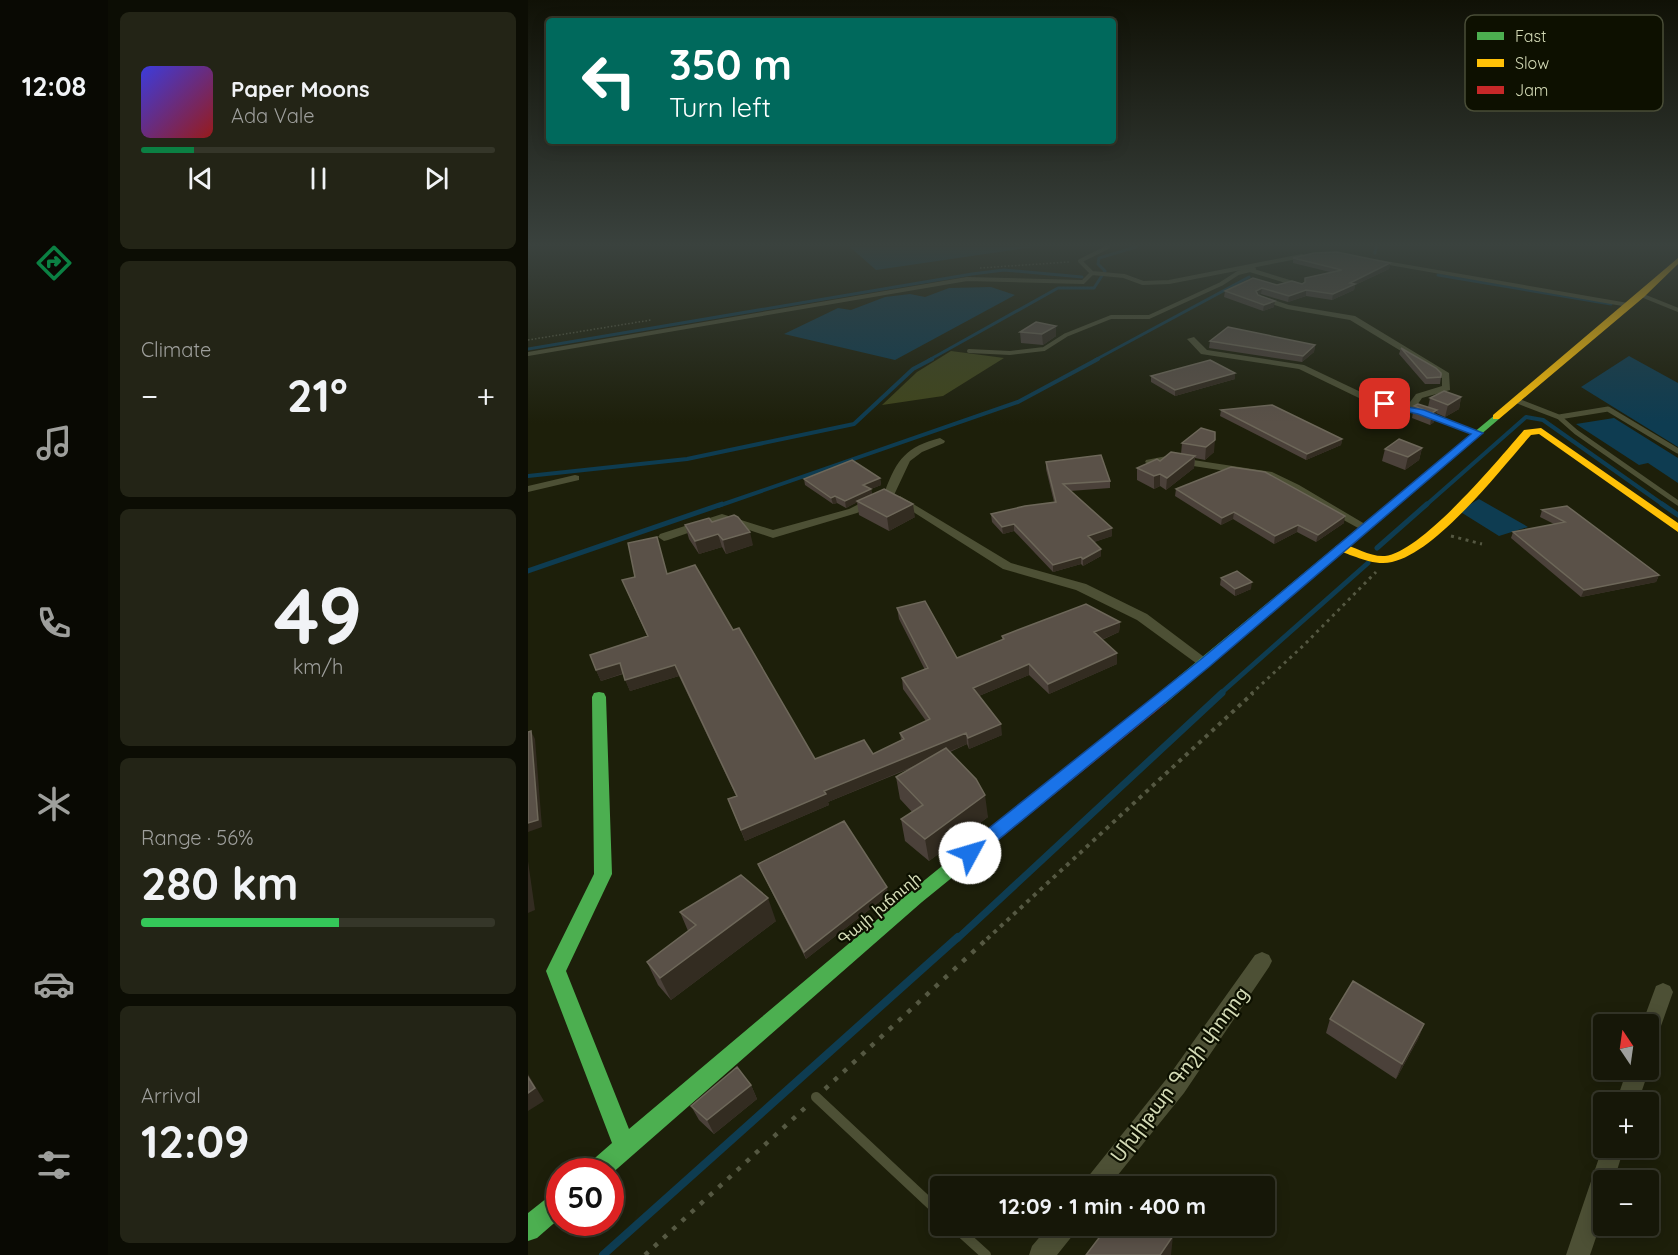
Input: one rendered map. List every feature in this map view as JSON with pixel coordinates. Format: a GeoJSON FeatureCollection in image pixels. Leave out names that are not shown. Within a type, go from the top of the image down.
{"type":"FeatureCollection","features":[{"type":"Feature","properties":{"kind":"main road","name":"Գայի խճուղի"},"geometry":{"type":"LineString","coordinates":[[612,1158],[916,897],[1205,663],[1627,306]]}},
{"type":"Feature","properties":{"kind":"main road"},"geometry":{"type":"LineString","coordinates":[[1341,547],[1374,558],[1389,559],[1400,555],[1433,532],[1528,432],[1541,431],[1678,528]]}},
{"type":"Feature","properties":{"kind":"main road"},"geometry":{"type":"LineString","coordinates":[[599,697],[603,874],[556,970],[625,1147]]}},
{"type":"Feature","properties":{"kind":"main road"},"geometry":{"type":"LineString","coordinates":[[528,1229],[546,1214]]}},
{"type":"Feature","properties":{"kind":"street"},"geometry":{"type":"LineString","coordinates":[[1283,306],[1352,318],[1446,375],[1447,388],[1419,396],[1409,410]]}},
{"type":"Feature","properties":{"kind":"street"},"geometry":{"type":"LineString","coordinates":[[1191,339],[1204,352],[1301,367],[1362,396],[1421,412],[1478,433]]}},
{"type":"Feature","properties":{"kind":"street"},"geometry":{"type":"LineString","coordinates":[[664,537],[722,517],[773,534],[854,511],[890,493],[900,464],[910,452],[940,441]]}},
{"type":"Feature","properties":{"kind":"street"},"geometry":{"type":"LineString","coordinates":[[1150,462],[1167,459],[1186,460],[1268,474],[1364,527]]}},
{"type":"Feature","properties":{"kind":"street"},"geometry":{"type":"LineString","coordinates":[[528,489],[575,478]]}},
{"type":"Feature","properties":{"kind":"street"},"geometry":{"type":"LineString","coordinates":[[890,493],[1007,566],[1081,587],[1142,617],[1205,663]]}},
{"type":"Feature","properties":{"kind":"street","name":"Մխիթար Գոշի փողոց"},"geometry":{"type":"LineString","coordinates":[[1103,1176],[1176,1085],[1262,961]]}},
{"type":"Feature","properties":{"kind":"street"},"geometry":{"type":"LineString","coordinates":[[1656,1014],[1663,992]]}},
{"type":"Feature","properties":{"kind":"street"},"geometry":{"type":"LineString","coordinates":[[1578,1255],[1609,1158]]}},
{"type":"Feature","properties":{"kind":"street"},"geometry":{"type":"LineString","coordinates":[[1041,1255],[1056,1236]]}},
{"type":"Feature","properties":{"kind":"lane"},"geometry":{"type":"LineString","coordinates":[[528,354],[811,306]]}},
{"type":"Feature","properties":{"kind":"lane"},"geometry":{"type":"LineString","coordinates":[[969,351],[1010,353],[1044,349],[1066,335],[1112,317],[1149,316],[1172,306]]}},
{"type":"Feature","properties":{"kind":"lane"},"geometry":{"type":"LineString","coordinates":[[1515,400],[1559,417],[1576,432],[1678,503]]}},
{"type":"Feature","properties":{"kind":"lane"},"geometry":{"type":"LineString","coordinates":[[1559,417],[1608,410],[1678,451]]}},
{"type":"Feature","properties":{"kind":"lane"},"geometry":{"type":"LineString","coordinates":[[816,1097],[930,1204]]}},
{"type":"Feature","properties":{"kind":"lane"},"geometry":{"type":"LineString","coordinates":[[965,1236],[986,1255]]}},
{"type":"Feature","properties":{"kind":"path"},"geometry":{"type":"LineString","coordinates":[[1433,532],[1482,544]]}},
{"type":"Feature","properties":{"kind":"path"},"geometry":{"type":"LineString","coordinates":[[645,1255],[1296,653],[1389,559]]}},
{"type":"Feature","properties":{"kind":"green space"},"geometry":{"type":"Polygon","coordinates":[[[951,351],[1004,358],[943,396],[882,405],[917,372],[951,351]]]}},
{"type":"Feature","properties":{"kind":"water"},"geometry":{"type":"Polygon","coordinates":[[[863,306],[995,306],[895,360],[784,334],[838,308],[851,310],[863,306]]]}},
{"type":"Feature","properties":{"kind":"water"},"geometry":{"type":"Polygon","coordinates":[[[1629,356],[1678,383],[1678,447],[1581,387],[1629,356]]]}},
{"type":"Feature","properties":{"kind":"water"},"geometry":{"type":"Polygon","coordinates":[[[1614,418],[1678,458],[1678,483],[1648,463],[1639,465],[1576,424],[1614,418]]]}},
{"type":"Feature","properties":{"kind":"water"},"geometry":{"type":"Polygon","coordinates":[[[1479,499],[1528,527],[1499,536],[1459,511],[1479,499]]]}},
{"type":"Feature","properties":{"kind":"building"},"geometry":{"type":"Polygon","coordinates":[[[1036,322],[1056,326],[1042,334],[1020,332],[1036,322]]]}},
{"type":"Feature","properties":{"kind":"building"},"geometry":{"type":"Polygon","coordinates":[[[1228,327],[1315,345],[1303,356],[1210,341],[1228,327]]]}},
{"type":"Feature","properties":{"kind":"building"},"geometry":{"type":"Polygon","coordinates":[[[1401,348],[1436,368],[1441,373],[1441,377],[1427,378],[1401,348]]]}},
{"type":"Feature","properties":{"kind":"building"},"geometry":{"type":"Polygon","coordinates":[[[1210,360],[1235,373],[1175,390],[1151,376],[1210,360]]]}},
{"type":"Feature","properties":{"kind":"building"},"geometry":{"type":"Polygon","coordinates":[[[1444,391],[1461,397],[1448,405],[1430,398],[1444,391]]]}},
{"type":"Feature","properties":{"kind":"building"},"geometry":{"type":"Polygon","coordinates":[[[1418,404],[1437,410],[1432,413],[1414,406],[1418,404]]]}},
{"type":"Feature","properties":{"kind":"building"},"geometry":{"type":"Polygon","coordinates":[[[1272,405],[1342,439],[1307,454],[1221,410],[1272,405]]]}},
{"type":"Feature","properties":{"kind":"building"},"geometry":{"type":"Polygon","coordinates":[[[1201,428],[1215,432],[1215,440],[1206,447],[1182,443],[1201,428]]]}},
{"type":"Feature","properties":{"kind":"building"},"geometry":{"type":"Polygon","coordinates":[[[1399,439],[1422,448],[1408,457],[1385,449],[1399,439]]]}},
{"type":"Feature","properties":{"kind":"building"},"geometry":{"type":"Polygon","coordinates":[[[1171,452],[1195,456],[1167,478],[1160,474],[1154,476],[1137,468],[1157,459],[1160,461],[1171,452]]]}},
{"type":"Feature","properties":{"kind":"building"},"geometry":{"type":"Polygon","coordinates":[[[1101,455],[1110,481],[1063,484],[1112,528],[1088,536],[1101,549],[1083,559],[1081,557],[1053,565],[1014,524],[1002,527],[991,514],[1056,502],[1046,462],[1101,455]]]}},
{"type":"Feature","properties":{"kind":"building"},"geometry":{"type":"Polygon","coordinates":[[[852,460],[880,478],[863,485],[871,489],[845,501],[835,496],[831,498],[804,479],[852,460]]]}},
{"type":"Feature","properties":{"kind":"building"},"geometry":{"type":"Polygon","coordinates":[[[1231,467],[1265,472],[1345,516],[1318,535],[1298,525],[1275,536],[1234,512],[1222,518],[1176,489],[1231,467]]]}},
{"type":"Feature","properties":{"kind":"building"},"geometry":{"type":"Polygon","coordinates":[[[884,489],[913,504],[887,517],[857,501],[884,489]]]}},
{"type":"Feature","properties":{"kind":"building"},"geometry":{"type":"Polygon","coordinates":[[[1567,506],[1659,575],[1584,590],[1513,532],[1565,522],[1542,510],[1567,506]]]}},
{"type":"Feature","properties":{"kind":"building"},"geometry":{"type":"Polygon","coordinates":[[[734,515],[750,532],[723,540],[718,534],[695,541],[685,525],[709,518],[712,522],[734,515]]]}},
{"type":"Feature","properties":{"kind":"building"},"geometry":{"type":"Polygon","coordinates":[[[657,537],[667,574],[695,565],[733,630],[739,628],[815,759],[864,740],[873,754],[904,739],[900,733],[930,719],[902,678],[928,668],[897,608],[925,601],[957,658],[1004,639],[1002,636],[1086,604],[1120,622],[1094,632],[1117,653],[1048,684],[1029,664],[973,688],[1001,724],[968,738],[966,733],[824,791],[826,794],[741,830],[728,799],[737,796],[675,665],[625,680],[620,663],[596,670],[590,655],[648,636],[622,580],[635,577],[628,543],[657,537]]]}},
{"type":"Feature","properties":{"kind":"building"},"geometry":{"type":"Polygon","coordinates":[[[1237,571],[1252,582],[1235,589],[1221,578],[1237,571]]]}},
{"type":"Feature","properties":{"kind":"building"},"geometry":{"type":"Polygon","coordinates":[[[531,731],[538,820],[528,823],[528,732],[531,731]]]}},
{"type":"Feature","properties":{"kind":"building"},"geometry":{"type":"Polygon","coordinates":[[[946,748],[976,779],[985,795],[925,839],[901,819],[923,805],[896,777],[946,748]]]}},
{"type":"Feature","properties":{"kind":"building"},"geometry":{"type":"Polygon","coordinates":[[[844,821],[887,887],[804,952],[758,864],[844,821]]]}},
{"type":"Feature","properties":{"kind":"building"},"geometry":{"type":"Polygon","coordinates":[[[741,875],[768,898],[660,978],[647,962],[696,925],[680,912],[741,875]]]}},
{"type":"Feature","properties":{"kind":"building"},"geometry":{"type":"Polygon","coordinates":[[[1353,981],[1424,1024],[1402,1064],[1330,1019],[1353,981]]]}},
{"type":"Feature","properties":{"kind":"building"},"geometry":{"type":"Polygon","coordinates":[[[737,1067],[751,1085],[707,1120],[691,1106],[737,1067]]]}},
{"type":"Feature","properties":{"kind":"building"},"geometry":{"type":"Polygon","coordinates":[[[528,1077],[535,1088],[528,1093],[528,1077]]]}},
{"type":"Feature","properties":{"kind":"building"},"geometry":{"type":"Polygon","coordinates":[[[1100,1236],[1173,1236],[1160,1255],[1086,1255],[1100,1236]]]}},
{"type":"Feature","properties":{"kind":"waterway"},"geometry":{"type":"LineString","coordinates":[[528,349],[785,306]]}},
{"type":"Feature","properties":{"kind":"waterway"},"geometry":{"type":"LineString","coordinates":[[929,360],[1027,306]]}},
{"type":"Feature","properties":{"kind":"waterway"},"geometry":{"type":"LineString","coordinates":[[1095,360],[1196,306]]}},
{"type":"Feature","properties":{"kind":"waterway"},"geometry":{"type":"LineString","coordinates":[[528,476],[687,459],[854,424],[913,369],[932,359]]}},
{"type":"Feature","properties":{"kind":"waterway"},"geometry":{"type":"LineString","coordinates":[[718,506],[1018,402],[1098,359]]}},
{"type":"Feature","properties":{"kind":"waterway"},"geometry":{"type":"LineString","coordinates":[[1425,506],[1526,417],[1543,420],[1665,506]]}},
{"type":"Feature","properties":{"kind":"waterway"},"geometry":{"type":"LineString","coordinates":[[528,571],[722,504]]}},
{"type":"Feature","properties":{"kind":"waterway"},"geometry":{"type":"LineString","coordinates":[[1377,548],[1427,504]]}},
{"type":"Feature","properties":{"kind":"waterway"},"geometry":{"type":"LineString","coordinates":[[1662,504],[1678,515]]}},
{"type":"Feature","properties":{"kind":"waterway"},"geometry":{"type":"LineString","coordinates":[[1220,694],[1368,563]]}},
{"type":"Feature","properties":{"kind":"waterway"},"geometry":{"type":"LineString","coordinates":[[957,939],[1222,693]]}},
{"type":"Feature","properties":{"kind":"waterway"},"geometry":{"type":"LineString","coordinates":[[603,1255],[958,937]]}},
{"type":"Feature","properties":{"kind":"traffic: fast"},"geometry":{"type":"LineString","coordinates":[[1160,700],[1496,417]]}},
{"type":"Feature","properties":{"kind":"traffic: fast"},"geometry":{"type":"LineString","coordinates":[[599,697],[603,874],[556,971],[625,1147]]}},
{"type":"Feature","properties":{"kind":"traffic: fast"},"geometry":{"type":"LineString","coordinates":[[612,1158],[916,897],[985,841]]}},
{"type":"Feature","properties":{"kind":"traffic: fast"},"geometry":{"type":"LineString","coordinates":[[528,1229],[546,1214]]}},
{"type":"Feature","properties":{"kind":"traffic: slow"},"geometry":{"type":"LineString","coordinates":[[1496,417],[1628,306]]}},
{"type":"Feature","properties":{"kind":"traffic: slow"},"geometry":{"type":"LineString","coordinates":[[1341,547],[1384,560],[1405,552],[1423,540],[1463,504],[1528,432],[1541,431],[1678,528]]}},
{"type":"Feature","properties":{"kind":"traffic: jam"},"geometry":{"type":"LineString","coordinates":[[985,841],[1160,700]]}},
{"type":"Feature","properties":{"kind":"route"},"geometry":{"type":"LineString","coordinates":[[970,853],[1205,663],[1478,433],[1421,412],[1385,404]]}}]}
